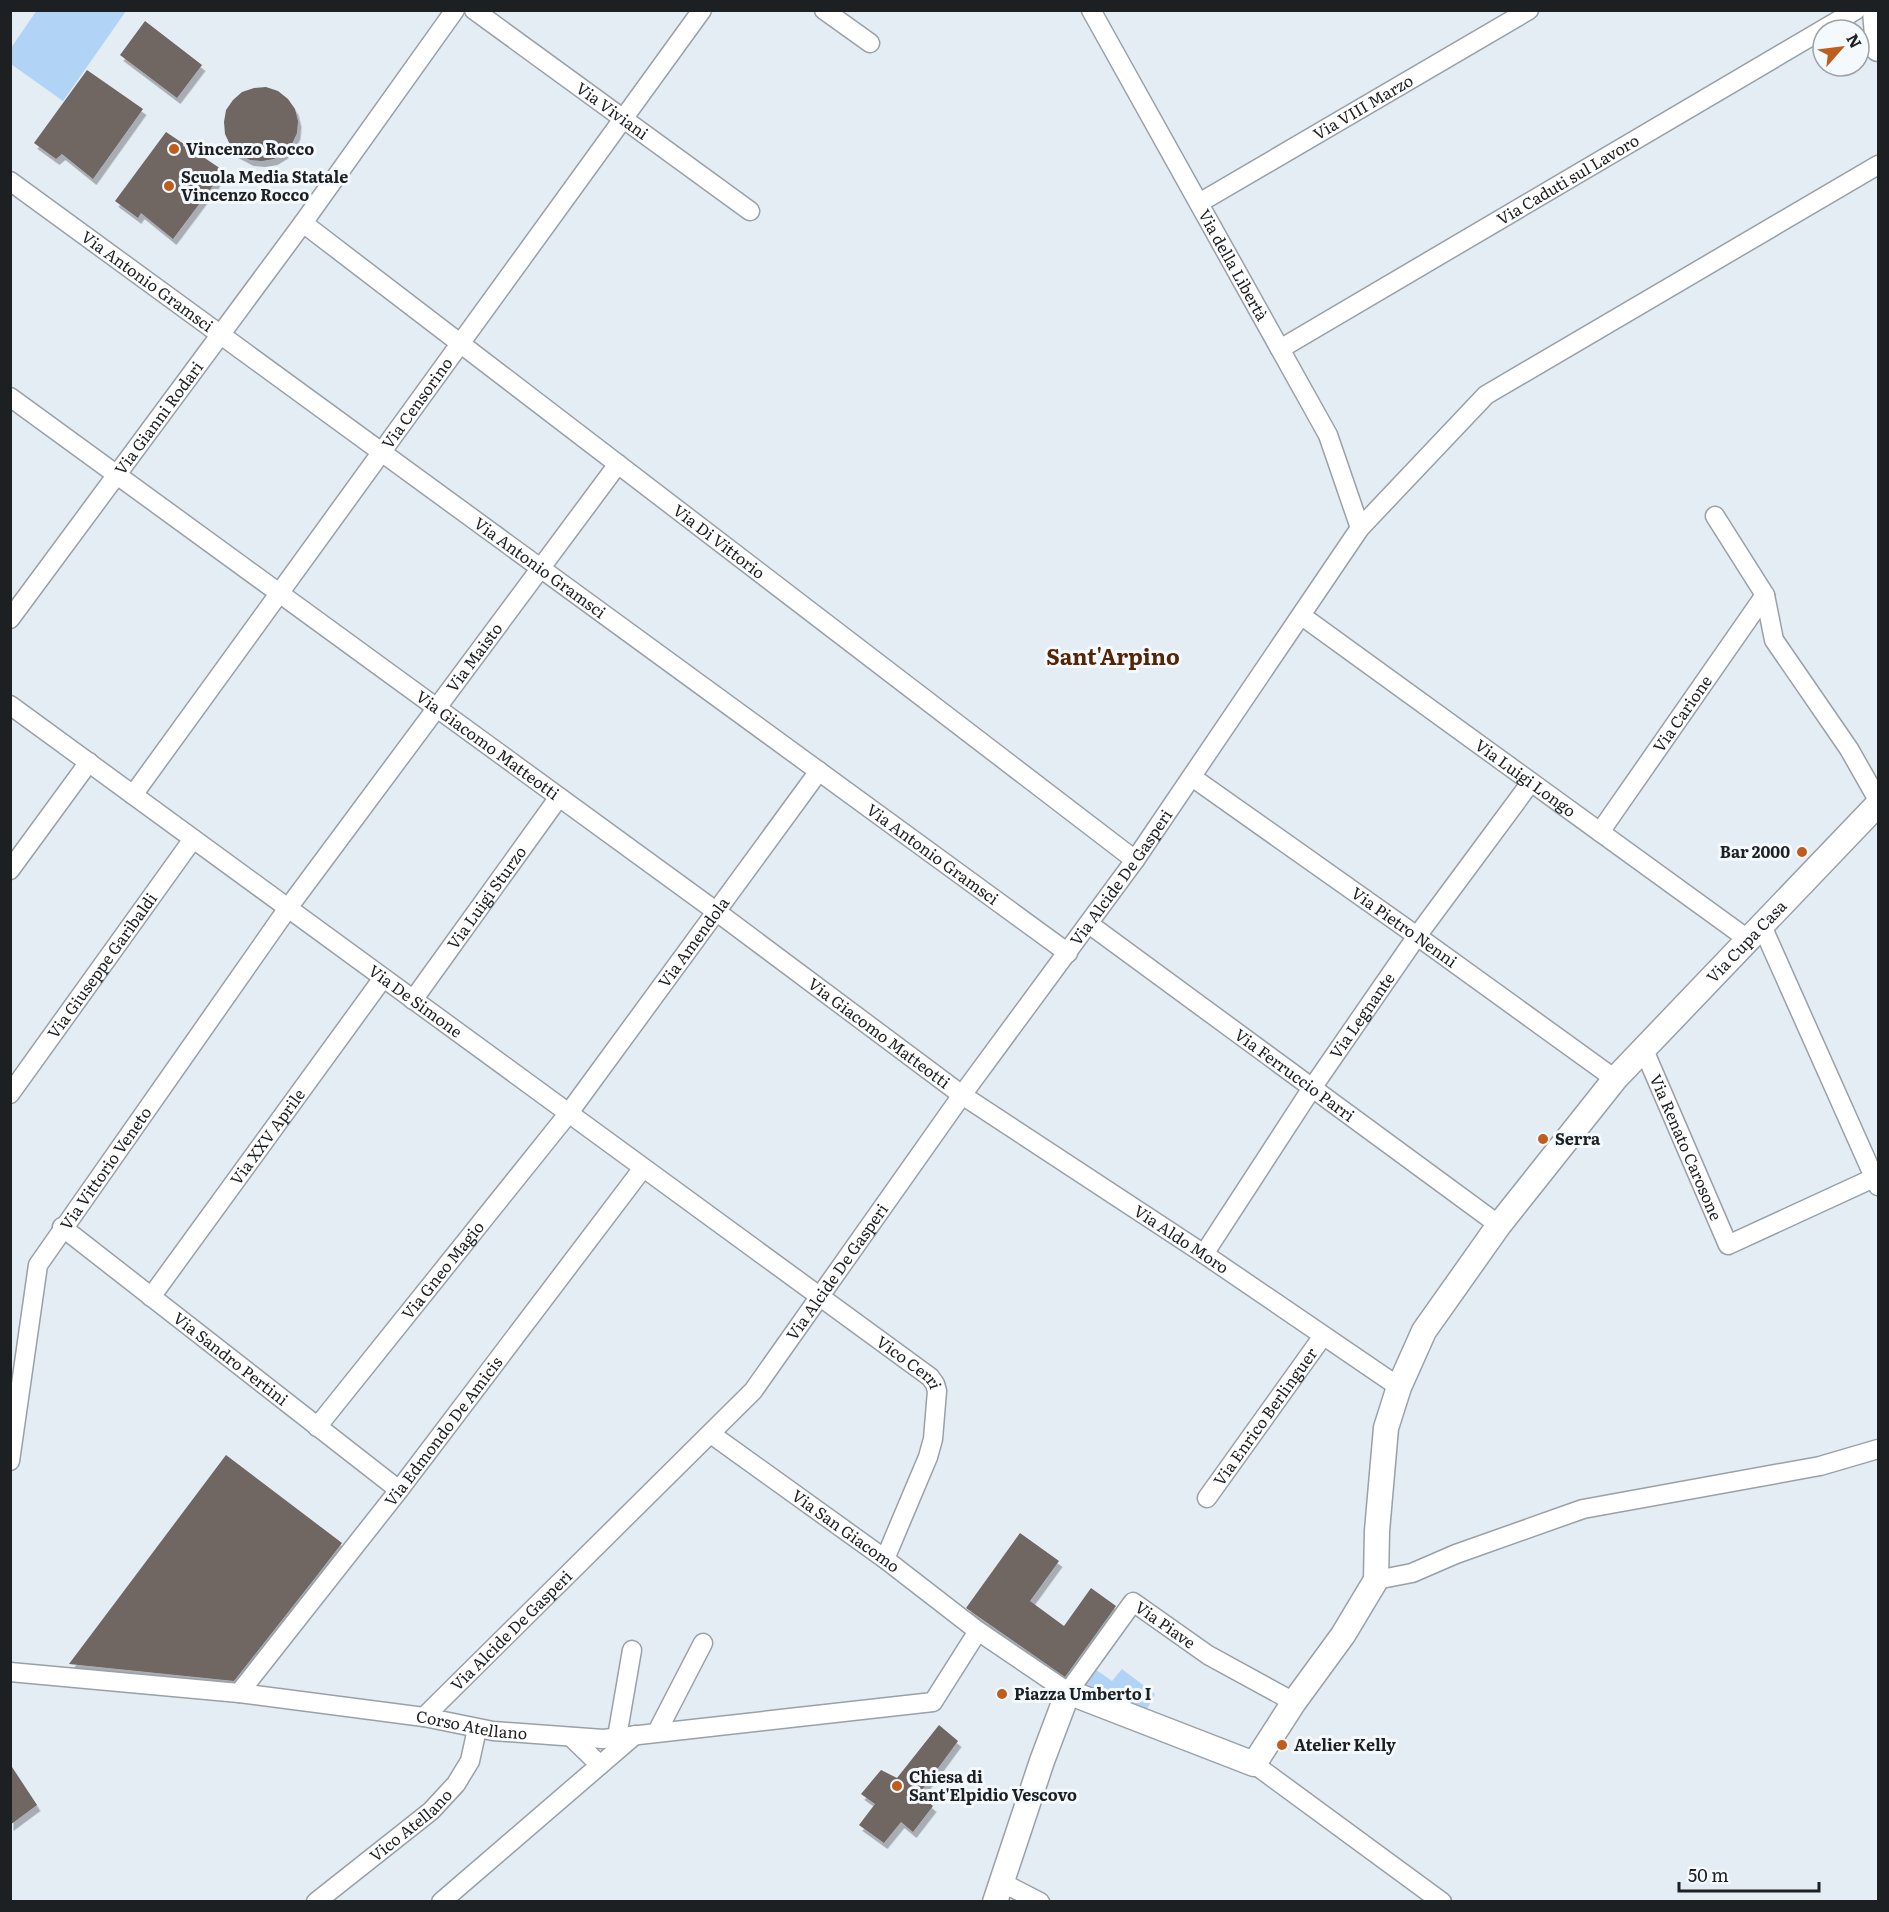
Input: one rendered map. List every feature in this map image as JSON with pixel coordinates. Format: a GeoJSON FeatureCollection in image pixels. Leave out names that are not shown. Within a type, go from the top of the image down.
{"type":"FeatureCollection","features":[{"type":"Feature","properties":{"kind":"street","name":"Via Gianni Rodari"},"geometry":{"type":"LineString","coordinates":[[10,619],[303,223],[456,10]]}},
{"type":"Feature","properties":{"kind":"street","name":"Via Viviani"},"geometry":{"type":"LineString","coordinates":[[474,10],[750,211]]}},
{"type":"Feature","properties":{"kind":"street","name":"Via Censorino"},"geometry":{"type":"LineString","coordinates":[[133,795],[702,10]]}},
{"type":"Feature","properties":{"kind":"street"},"geometry":{"type":"LineString","coordinates":[[824,10],[870,44]]}},
{"type":"Feature","properties":{"kind":"street","name":"Via della Libertà"},"geometry":{"type":"LineString","coordinates":[[1091,10],[1328,435],[1360,528]]}},
{"type":"Feature","properties":{"kind":"street","name":"Via VIII Marzo"},"geometry":{"type":"LineString","coordinates":[[1199,203],[1529,10]]}},
{"type":"Feature","properties":{"kind":"street","name":"Via Caduti sul Lavoro"},"geometry":{"type":"LineString","coordinates":[[1280,349],[1856,10]]}},
{"type":"Feature","properties":{"kind":"street"},"geometry":{"type":"LineString","coordinates":[[1875,10],[1878,49]]}},
{"type":"Feature","properties":{"kind":"street","name":"Via Alcide De Gasperi"},"geometry":{"type":"LineString","coordinates":[[424,1717],[753,1390],[962,1095],[1136,860],[1360,528],[1486,395],[1878,165]]}},
{"type":"Feature","properties":{"kind":"street","name":"Via Antonio Gramsci"},"geometry":{"type":"LineString","coordinates":[[10,181],[1068,953]]}},
{"type":"Feature","properties":{"kind":"street","name":"Via Di Vittorio"},"geometry":{"type":"LineString","coordinates":[[303,223],[1136,860]]}},
{"type":"Feature","properties":{"kind":"street","name":"Via Giacomo Matteotti"},"geometry":{"type":"LineString","coordinates":[[10,397],[717,912],[962,1095]]}},
{"type":"Feature","properties":{"kind":"street","name":"Via Maisto"},"geometry":{"type":"LineString","coordinates":[[288,908],[618,464]]}},
{"type":"Feature","properties":{"kind":"street"},"geometry":{"type":"LineString","coordinates":[[1715,516],[1765,595],[1774,640],[1849,749],[1878,802]]}},
{"type":"Feature","properties":{"kind":"street","name":"Via Carione"},"geometry":{"type":"LineString","coordinates":[[1600,832],[1765,595]]}},
{"type":"Feature","properties":{"kind":"street","name":"Via Luigi Longo"},"geometry":{"type":"LineString","coordinates":[[1302,616],[1600,832],[1756,933]]}},
{"type":"Feature","properties":{"kind":"street","name":"Via De Simone"},"geometry":{"type":"LineString","coordinates":[[10,705],[819,1298]]}},
{"type":"Feature","properties":{"kind":"street"},"geometry":{"type":"LineString","coordinates":[[10,870],[88,762]]}},
{"type":"Feature","properties":{"kind":"street","name":"Via Amendola"},"geometry":{"type":"LineString","coordinates":[[568,1113],[819,771]]}},
{"type":"Feature","properties":{"kind":"street","name":"Via Pietro Nenni"},"geometry":{"type":"LineString","coordinates":[[1192,777],[1615,1079]]}},
{"type":"Feature","properties":{"kind":"street","name":"Via Legnante"},"geometry":{"type":"LineString","coordinates":[[1204,1254],[1312,1088],[1417,936],[1531,782]]}},
{"type":"Feature","properties":{"kind":"street","name":"Via Luigi Sturzo"},"geometry":{"type":"LineString","coordinates":[[413,1000],[559,797]]}},
{"type":"Feature","properties":{"kind":"street","name":"Via Cupa Casa"},"geometry":{"type":"LineString","coordinates":[[1377,1580],[1377,1531],[1386,1428],[1399,1387],[1424,1331],[1499,1226],[1615,1079],[1878,802]]}},
{"type":"Feature","properties":{"kind":"street","name":"Via Giuseppe Garibaldi"},"geometry":{"type":"LineString","coordinates":[[10,1094],[194,839]]}},
{"type":"Feature","properties":{"kind":"street","name":"Via Vittorio Veneto"},"geometry":{"type":"LineString","coordinates":[[10,1461],[38,1264],[288,908]]}},
{"type":"Feature","properties":{"kind":"street","name":"Via Ferruccio Parri"},"geometry":{"type":"LineString","coordinates":[[1089,924],[1499,1226]]}},
{"type":"Feature","properties":{"kind":"street"},"geometry":{"type":"LineString","coordinates":[[1756,933],[1877,1180]]}},
{"type":"Feature","properties":{"kind":"street","name":"Via XXV Aprile"},"geometry":{"type":"LineString","coordinates":[[151,1297],[383,978]]}},
{"type":"Feature","properties":{"kind":"street","name":"Via Renato Carosone"},"geometry":{"type":"LineString","coordinates":[[1644,1050],[1728,1245],[1877,1180]]}},
{"type":"Feature","properties":{"kind":"street","name":"Via Aldo Moro"},"geometry":{"type":"LineString","coordinates":[[962,1095],[1204,1254],[1399,1387]]}},
{"type":"Feature","properties":{"kind":"street","name":"Via Gneo Magio"},"geometry":{"type":"LineString","coordinates":[[317,1427],[568,1113]]}},
{"type":"Feature","properties":{"kind":"street","name":"Via Edmondo De Amicis"},"geometry":{"type":"LineString","coordinates":[[239,1693],[399,1490],[643,1168]]}},
{"type":"Feature","properties":{"kind":"street","name":"Via Sandro Pertini"},"geometry":{"type":"LineString","coordinates":[[62,1227],[399,1490]]}},
{"type":"Feature","properties":{"kind":"street","name":"Vico Cerri"},"geometry":{"type":"LineString","coordinates":[[819,1298],[930,1377],[937,1391],[933,1440],[928,1457],[885,1559]]}},
{"type":"Feature","properties":{"kind":"street","name":"Via Enrico Berlinguer"},"geometry":{"type":"LineString","coordinates":[[1207,1498],[1323,1336]]}},
{"type":"Feature","properties":{"kind":"street","name":"Via San Giacomo"},"geometry":{"type":"LineString","coordinates":[[711,1434],[885,1559],[978,1631]]}},
{"type":"Feature","properties":{"kind":"street"},"geometry":{"type":"LineString","coordinates":[[1254,1764],[1294,1702],[1343,1635],[1377,1580],[1412,1573],[1456,1554],[1583,1509],[1820,1466],[1878,1449]]}},
{"type":"Feature","properties":{"kind":"street","name":"Via Piave"},"geometry":{"type":"LineString","coordinates":[[1068,1692],[1133,1602],[1208,1655],[1294,1702]]}},
{"type":"Feature","properties":{"kind":"street"},"geometry":{"type":"LineString","coordinates":[[978,1631],[1068,1692],[1254,1764],[1442,1902]]}},
{"type":"Feature","properties":{"kind":"street","name":"Corso Atellano"},"geometry":{"type":"LineString","coordinates":[[10,1672],[239,1693],[424,1717],[477,1729],[603,1739],[933,1702],[978,1631]]}},
{"type":"Feature","properties":{"kind":"street"},"geometry":{"type":"LineString","coordinates":[[657,1732],[703,1643]]}},
{"type":"Feature","properties":{"kind":"street"},"geometry":{"type":"LineString","coordinates":[[616,1737],[632,1650]]}},
{"type":"Feature","properties":{"kind":"street"},"geometry":{"type":"LineString","coordinates":[[1040,1902],[998,1892],[1068,1692]]}},
{"type":"Feature","properties":{"kind":"street","name":"Vico Atellano"},"geometry":{"type":"LineString","coordinates":[[316,1902],[430,1811],[450,1791],[470,1761],[477,1729]]}},
{"type":"Feature","properties":{"kind":"street"},"geometry":{"type":"LineString","coordinates":[[441,1902],[635,1735]]}},
{"type":"Feature","properties":{"kind":"street"},"geometry":{"type":"LineString","coordinates":[[571,1737],[600,1765]]}},
{"type":"Feature","properties":{"kind":"shaded area"},"geometry":{"type":"Polygon","coordinates":[[[37,10],[126,11],[63,101],[11,64],[11,48],[37,10]]]}},
{"type":"Feature","properties":{"kind":"shaded area"},"geometry":{"type":"Polygon","coordinates":[[[1092,1667],[1112,1681],[1122,1669],[1155,1694],[1142,1718],[1075,1693],[1092,1667]]]}},
{"type":"Feature","properties":{"kind":"building"},"geometry":{"type":"Polygon","coordinates":[[[145,21],[202,65],[177,98],[120,55],[145,21]]]}},
{"type":"Feature","properties":{"kind":"building"},"geometry":{"type":"Polygon","coordinates":[[[87,70],[143,109],[93,179],[62,154],[56,159],[34,143],[87,70]]]}},
{"type":"Feature","properties":{"kind":"building"},"geometry":{"type":"Polygon","coordinates":[[[266,87],[278,91],[295,109],[298,121],[297,133],[292,144],[274,159],[250,160],[233,151],[225,134],[226,110],[242,92],[266,87]]]}},
{"type":"Feature","properties":{"kind":"building","name":"Scuola Media Statale Vincenzo Rocco"},"geometry":{"type":"Polygon","coordinates":[[[166,132],[224,171],[173,239],[141,213],[138,218],[115,201],[166,132]]]}},
{"type":"Feature","properties":{"kind":"building"},"geometry":{"type":"Polygon","coordinates":[[[226,1455],[342,1543],[234,1681],[69,1664],[226,1455]]]}},
{"type":"Feature","properties":{"kind":"building"},"geometry":{"type":"Polygon","coordinates":[[[1020,1533],[1059,1561],[1030,1601],[1064,1626],[1091,1588],[1116,1606],[1065,1677],[966,1608],[1020,1533]]]}},
{"type":"Feature","properties":{"kind":"building","name":"Chiesa di Sant'Elpidio Vescovo"},"geometry":{"type":"Polygon","coordinates":[[[939,1725],[958,1741],[919,1794],[933,1806],[913,1832],[901,1822],[884,1843],[859,1825],[875,1804],[861,1794],[881,1770],[897,1778],[939,1725]]]}},
{"type":"Feature","properties":{"kind":"building"},"geometry":{"type":"Polygon","coordinates":[[[10,1764],[37,1805],[10,1825],[10,1764]]]}},
{"type":"Feature","properties":{"kind":"place","name":"Vincenzo Rocco"},"geometry":{"type":"Point","coordinates":[174,149]}},
{"type":"Feature","properties":{"kind":"place","name":"Scuola Media Statale Vincenzo Rocco"},"geometry":{"type":"Point","coordinates":[169,186]}},
{"type":"Feature","properties":{"kind":"place","name":"Bar 2000"},"geometry":{"type":"Point","coordinates":[1802,852]}},
{"type":"Feature","properties":{"kind":"place","name":"Serra"},"geometry":{"type":"Point","coordinates":[1543,1139]}},
{"type":"Feature","properties":{"kind":"place","name":"Piazza Umberto I"},"geometry":{"type":"Point","coordinates":[1002,1694]}},
{"type":"Feature","properties":{"kind":"place","name":"Atelier Kelly"},"geometry":{"type":"Point","coordinates":[1282,1745]}},
{"type":"Feature","properties":{"kind":"place","name":"Chiesa di Sant'Elpidio Vescovo"},"geometry":{"type":"Point","coordinates":[897,1786]}},
{"type":"Feature","properties":{"kind":"district","name":"Sant'Arpino"},"geometry":{"type":"Point","coordinates":[1113,657]}}]}
